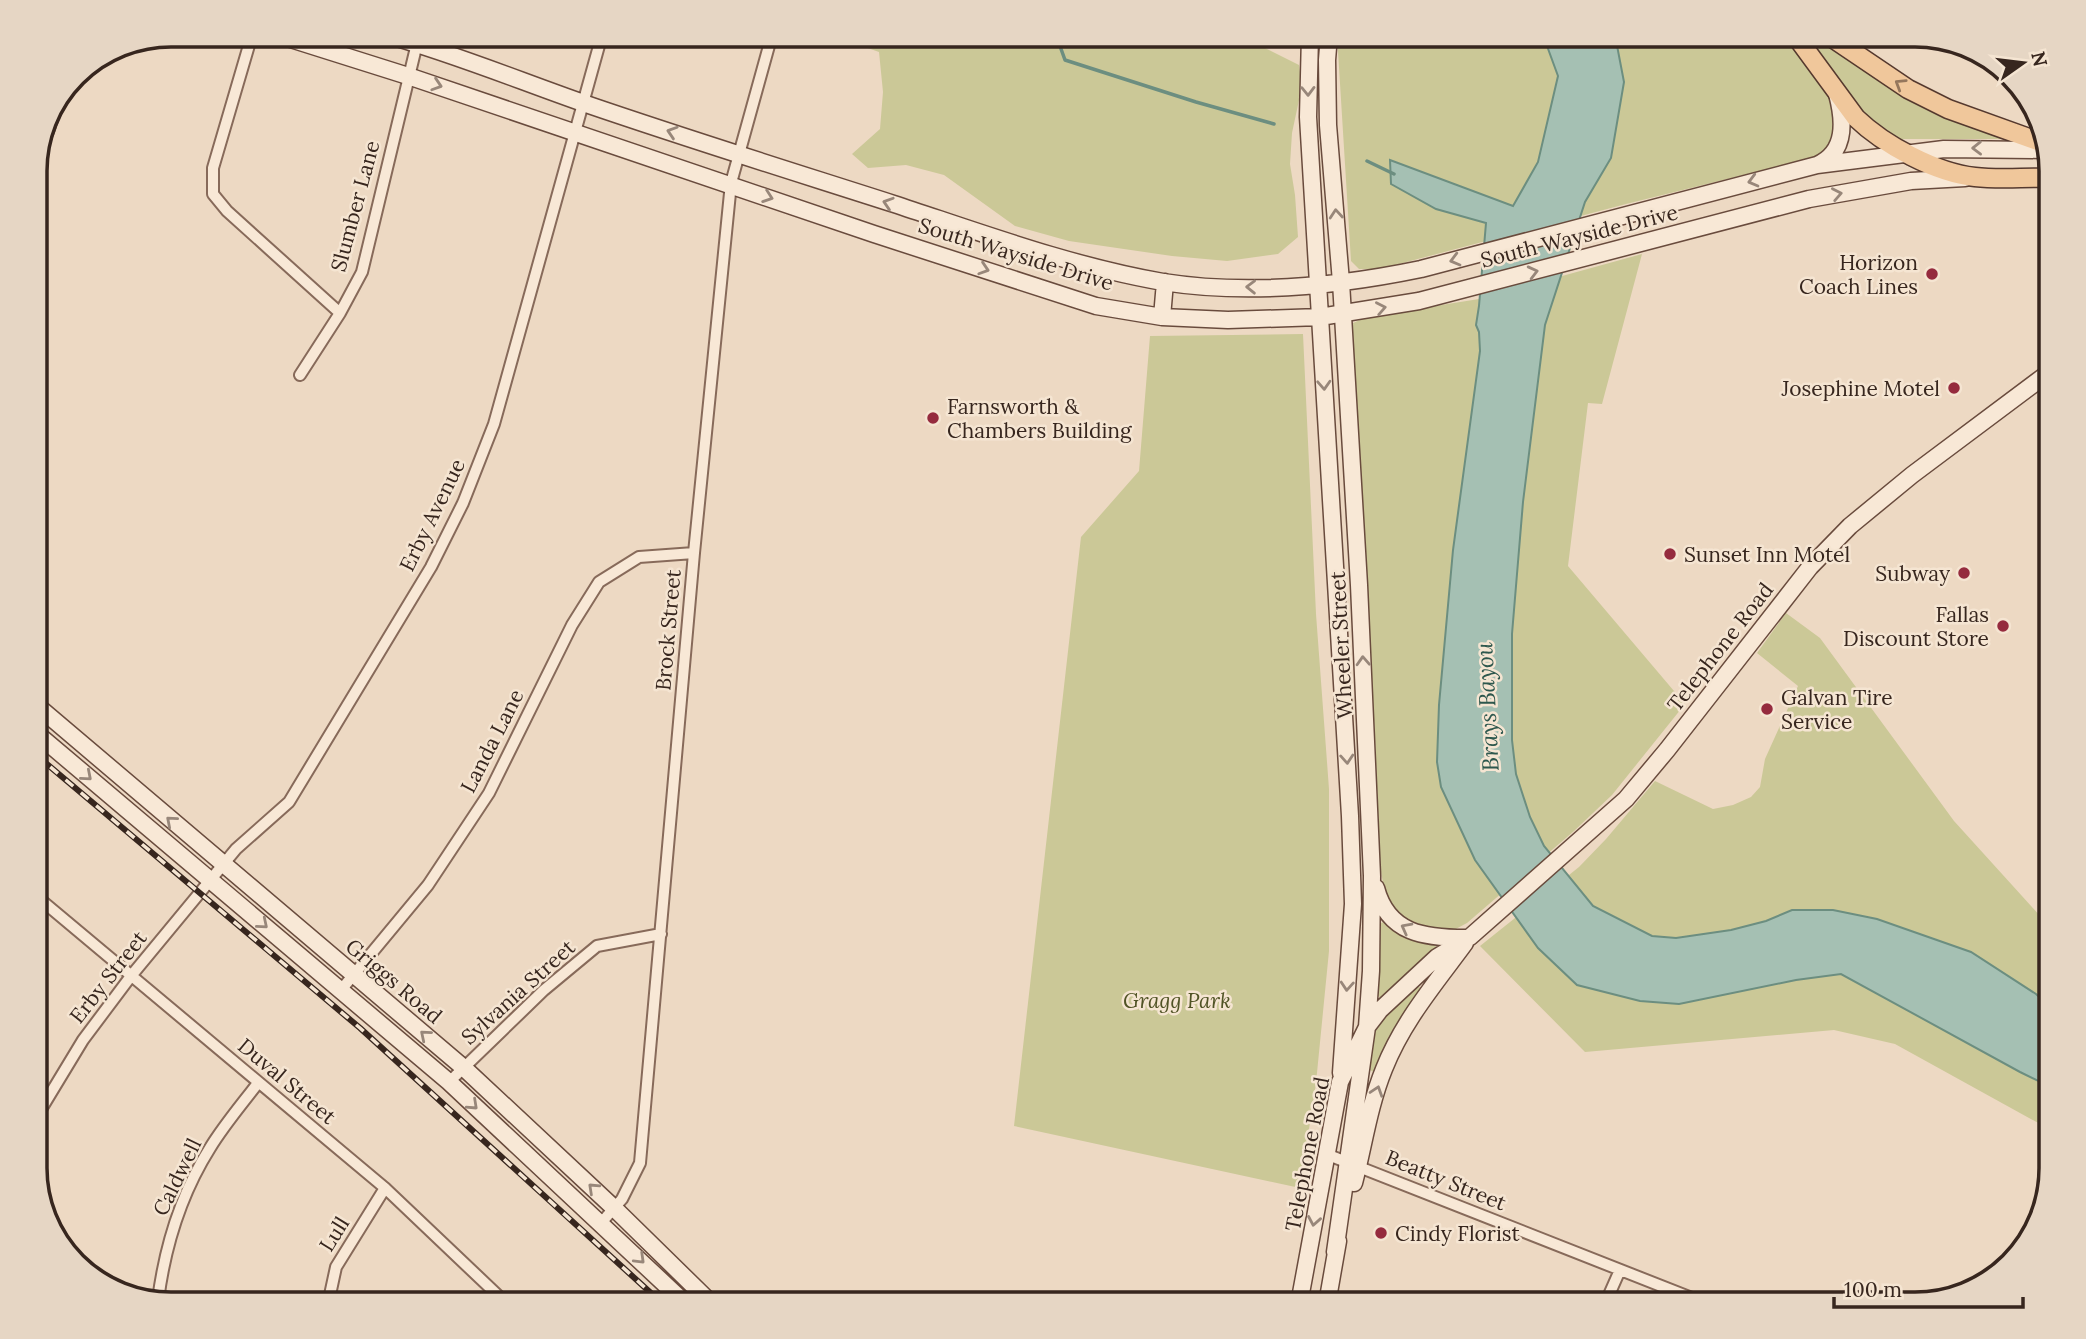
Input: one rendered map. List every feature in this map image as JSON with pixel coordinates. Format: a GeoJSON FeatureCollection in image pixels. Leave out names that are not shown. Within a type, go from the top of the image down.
{"type":"FeatureCollection","features":[{"type":"Feature","properties":{"kind":"main road","name":"Wheeler Street"},"geometry":{"type":"LineString","coordinates":[[1309,47],[1308,117],[1353,904],[1340,1082]]}},
{"type":"Feature","properties":{"kind":"main road","name":"Wheeler Street"},"geometry":{"type":"LineString","coordinates":[[1328,47],[1328,125],[1341,282],[1359,585],[1372,876],[1371,971],[1353,1164]]}},
{"type":"Feature","properties":{"kind":"main road"},"geometry":{"type":"LineString","coordinates":[[1805,47],[1868,129],[1921,162],[1974,177]]}},
{"type":"Feature","properties":{"kind":"main road"},"geometry":{"type":"LineString","coordinates":[[1846,47],[1908,89],[1948,109],[2035,140]]}},
{"type":"Feature","properties":{"kind":"main road","name":"South Wayside Drive"},"geometry":{"type":"LineString","coordinates":[[319,48],[577,131],[874,234],[1096,306],[1161,317],[1228,320],[1343,314],[1419,301],[1810,199],[1911,181],[1974,177],[2039,178]]}},
{"type":"Feature","properties":{"kind":"main road","name":"South Wayside Drive"},"geometry":{"type":"LineString","coordinates":[[441,48],[584,103],[739,155],[1046,253],[1112,272],[1165,282],[1240,286],[1341,282],[1421,269],[1816,165],[1944,149],[2037,150]]}},
{"type":"Feature","properties":{"kind":"main road"},"geometry":{"type":"LineString","coordinates":[[1308,59],[1327,60]]}},
{"type":"Feature","properties":{"kind":"main road"},"geometry":{"type":"LineString","coordinates":[[1816,165],[1825,162],[1837,148],[1843,130],[1837,91]]}},
{"type":"Feature","properties":{"kind":"main road"},"geometry":{"type":"LineString","coordinates":[[1161,317],[1165,282]]}},
{"type":"Feature","properties":{"kind":"main road","name":"Telephone Road"},"geometry":{"type":"LineString","coordinates":[[1301,1292],[1340,1082],[1367,1027],[1380,1010],[1437,957],[1469,937],[1626,799],[1810,566],[1850,526],[1912,475],[2039,380]]}},
{"type":"Feature","properties":{"kind":"main road","name":"Griggs Road"},"geometry":{"type":"LineString","coordinates":[[48,715],[464,1068],[700,1292]]}},
{"type":"Feature","properties":{"kind":"main road","name":"Griggs Road"},"geometry":{"type":"LineString","coordinates":[[48,743],[449,1082],[673,1292]]}},
{"type":"Feature","properties":{"kind":"main road"},"geometry":{"type":"LineString","coordinates":[[1372,876],[1380,904],[1395,922],[1419,934],[1436,938],[1469,937]]}},
{"type":"Feature","properties":{"kind":"main road","name":"Telephone Road"},"geometry":{"type":"LineString","coordinates":[[1329,1292],[1353,1164],[1384,1067],[1420,1001],[1469,937]]}},
{"type":"Feature","properties":{"kind":"street"},"geometry":{"type":"LineString","coordinates":[[248,48],[213,168],[213,194],[227,211],[340,313]]}},
{"type":"Feature","properties":{"kind":"street","name":"Slumber Lane"},"geometry":{"type":"LineString","coordinates":[[300,376],[362,272],[416,48]]}},
{"type":"Feature","properties":{"kind":"street","name":"Erby Avenue"},"geometry":{"type":"LineString","coordinates":[[223,865],[236,849],[289,802],[431,568],[463,503],[494,424],[599,48]]}},
{"type":"Feature","properties":{"kind":"street","name":"Brock Street"},"geometry":{"type":"LineString","coordinates":[[601,1223],[622,1199],[640,1163],[694,553],[731,183],[769,48]]}},
{"type":"Feature","properties":{"kind":"street","name":"Landa Lane"},"geometry":{"type":"LineString","coordinates":[[341,990],[428,885],[489,793],[572,625],[599,582],[639,557],[694,553]]}},
{"type":"Feature","properties":{"kind":"street","name":"Erby Street"},"geometry":{"type":"LineString","coordinates":[[48,1094],[131,976],[223,865]]}},
{"type":"Feature","properties":{"kind":"street","name":"Duval Street"},"geometry":{"type":"LineString","coordinates":[[48,906],[384,1188],[494,1292]]}},
{"type":"Feature","properties":{"kind":"street","name":"Sylvania Street"},"geometry":{"type":"LineString","coordinates":[[449,1082],[544,990],[597,946],[661,934]]}},
{"type":"Feature","properties":{"kind":"street","name":"Caldwell"},"geometry":{"type":"LineString","coordinates":[[160,1291],[175,1221],[193,1179],[211,1147],[258,1083]]}},
{"type":"Feature","properties":{"kind":"street","name":"Beatty Street"},"geometry":{"type":"LineString","coordinates":[[1326,1154],[1676,1292]]}},
{"type":"Feature","properties":{"kind":"street","name":"Lull"},"geometry":{"type":"LineString","coordinates":[[331,1292],[336,1268],[384,1188]]}},
{"type":"Feature","properties":{"kind":"street"},"geometry":{"type":"LineString","coordinates":[[1610,1292],[1620,1270]]}},
{"type":"Feature","properties":{"kind":"green space"},"geometry":{"type":"Polygon","coordinates":[[[1264,47],[1299,65],[1302,86],[1292,133],[1290,164],[1298,237],[1278,254],[1227,261],[1069,241],[1015,226],[944,175],[906,165],[868,168],[852,154],[880,129],[883,92],[879,52],[867,48],[1264,47]]]}},
{"type":"Feature","properties":{"kind":"green space"},"geometry":{"type":"Polygon","coordinates":[[[1338,47],[1798,47],[1835,99],[1833,142],[1816,157],[1380,269],[1359,269],[1351,261],[1338,47]]]}},
{"type":"Feature","properties":{"kind":"green space"},"geometry":{"type":"Polygon","coordinates":[[[1816,47],[1842,47],[2011,139],[1896,139],[1876,126],[1852,98],[1816,47]]]}},
{"type":"Feature","properties":{"kind":"green space"},"geometry":{"type":"Polygon","coordinates":[[[1642,254],[1602,404],[1588,403],[1568,566],[1685,704],[1612,795],[1467,923],[1452,931],[1413,926],[1397,913],[1385,895],[1380,866],[1351,324],[1366,317],[1479,299],[1642,254]]]}},
{"type":"Feature","properties":{"kind":"green space","name":"Gragg Park"},"geometry":{"type":"Polygon","coordinates":[[[1303,334],[1316,614],[1329,789],[1329,951],[1316,1083],[1300,1188],[1014,1126],[1081,537],[1139,471],[1150,336],[1303,334]]]}},
{"type":"Feature","properties":{"kind":"green space"},"geometry":{"type":"Polygon","coordinates":[[[1786,613],[1820,638],[1954,821],[2039,915],[2039,1123],[1895,1044],[1834,1030],[1585,1052],[1480,946],[1579,867],[1655,781],[1713,809],[1733,805],[1751,797],[1760,787],[1765,759],[1798,686],[1757,653],[1786,613]]]}},
{"type":"Feature","properties":{"kind":"green space"},"geometry":{"type":"Polygon","coordinates":[[[1386,921],[1409,936],[1435,944],[1437,950],[1382,999],[1377,995],[1381,923],[1386,921]]]}},
{"type":"Feature","properties":{"kind":"green space"},"geometry":{"type":"Polygon","coordinates":[[[1418,986],[1422,989],[1375,1073],[1370,1070],[1374,1033],[1388,1013],[1418,986]]]}},
{"type":"Feature","properties":{"kind":"water","name":"Brays Bayou"},"geometry":{"type":"Polygon","coordinates":[[[1547,47],[1617,47],[1624,82],[1611,158],[1585,202],[1545,325],[1523,502],[1512,634],[1512,740],[1516,774],[1530,817],[1544,846],[1593,906],[1652,936],[1676,938],[1731,930],[1766,921],[1792,910],[1833,910],[1877,919],[1971,952],[2039,997],[2039,1081],[1841,974],[1796,980],[1679,1004],[1640,1001],[1577,985],[1538,948],[1475,860],[1441,787],[1437,762],[1439,705],[1453,550],[1480,351],[1476,325],[1486,223],[1436,209],[1391,184],[1390,160],[1513,206],[1538,162],[1558,76],[1547,47]]]}},
{"type":"Feature","properties":{"kind":"waterway"},"geometry":{"type":"LineString","coordinates":[[1060,47],[1065,60],[1274,124]]}},
{"type":"Feature","properties":{"kind":"waterway"},"geometry":{"type":"LineString","coordinates":[[1367,161],[1394,174]]}},
{"type":"Feature","properties":{"kind":"railway"},"geometry":{"type":"LineString","coordinates":[[48,765],[360,1028],[650,1292]]}},
{"type":"Feature","properties":{"kind":"place","name":"Horizon Coach Lines"},"geometry":{"type":"Point","coordinates":[1932,274]}},
{"type":"Feature","properties":{"kind":"place","name":"Josephine Motel"},"geometry":{"type":"Point","coordinates":[1954,388]}},
{"type":"Feature","properties":{"kind":"place","name":"Farnsworth & Chambers Building"},"geometry":{"type":"Point","coordinates":[933,418]}},
{"type":"Feature","properties":{"kind":"place","name":"Sunset Inn Motel"},"geometry":{"type":"Point","coordinates":[1670,554]}},
{"type":"Feature","properties":{"kind":"place","name":"Subway"},"geometry":{"type":"Point","coordinates":[1964,573]}},
{"type":"Feature","properties":{"kind":"place","name":"Fallas Discount Store"},"geometry":{"type":"Point","coordinates":[2003,626]}},
{"type":"Feature","properties":{"kind":"place","name":"Galvan Tire Service"},"geometry":{"type":"Point","coordinates":[1767,709]}},
{"type":"Feature","properties":{"kind":"place","name":"Cindy Florist"},"geometry":{"type":"Point","coordinates":[1381,1233]}}]}
